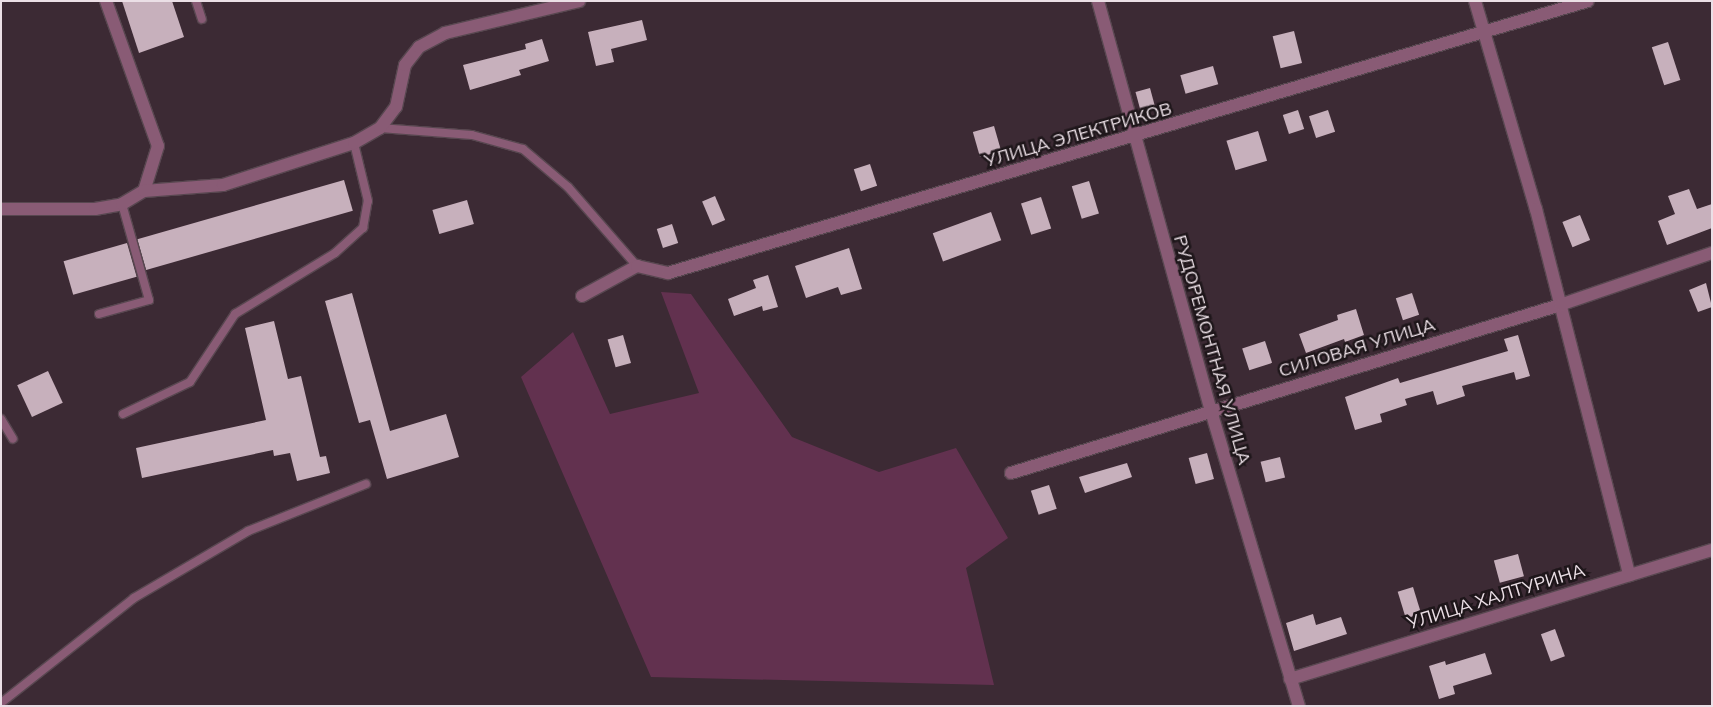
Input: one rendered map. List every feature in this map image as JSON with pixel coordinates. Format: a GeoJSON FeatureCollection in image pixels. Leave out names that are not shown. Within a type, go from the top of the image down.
{"type":"FeatureCollection","features":[{"type":"Feature","properties":{"kind":"street"},"geometry":{"type":"LineString","coordinates":[[106,1],[158,146],[144,191]]}},
{"type":"Feature","properties":{"kind":"street"},"geometry":{"type":"LineString","coordinates":[[1,209],[95,209],[122,204],[144,191],[223,185],[354,143],[380,128],[396,108],[405,65],[419,47],[446,33],[579,1]]}},
{"type":"Feature","properties":{"kind":"street","name":"РУДОРЕМОНТНАЯ УЛИЦА"},"geometry":{"type":"LineString","coordinates":[[1098,1],[1134,138],[1211,411],[1299,706]]}},
{"type":"Feature","properties":{"kind":"street"},"geometry":{"type":"LineString","coordinates":[[1475,1],[1485,30],[1560,304],[1629,575]]}},
{"type":"Feature","properties":{"kind":"street","name":"УЛИЦА ЭЛЕКТРИКОВ"},"geometry":{"type":"LineString","coordinates":[[637,266],[668,273],[1134,138],[1485,30],[1588,1]]}},
{"type":"Feature","properties":{"kind":"street","name":"СИЛОВАЯ УЛИЦА"},"geometry":{"type":"LineString","coordinates":[[1010,473],[1560,304],[1712,253]]}},
{"type":"Feature","properties":{"kind":"street"},"geometry":{"type":"LineString","coordinates":[[582,296],[637,266]]}},
{"type":"Feature","properties":{"kind":"street","name":"УЛИЦА ХАЛТУРИНА"},"geometry":{"type":"LineString","coordinates":[[1290,679],[1712,550]]}},
{"type":"Feature","properties":{"kind":"lane"},"geometry":{"type":"LineString","coordinates":[[196,1],[202,19]]}},
{"type":"Feature","properties":{"kind":"lane"},"geometry":{"type":"LineString","coordinates":[[380,128],[472,135],[523,150],[568,187],[637,266]]}},
{"type":"Feature","properties":{"kind":"lane"},"geometry":{"type":"LineString","coordinates":[[123,414],[190,382],[235,314],[335,253],[363,228],[368,201],[354,143]]}},
{"type":"Feature","properties":{"kind":"lane"},"geometry":{"type":"LineString","coordinates":[[100,314],[149,300],[122,204]]}},
{"type":"Feature","properties":{"kind":"lane"},"geometry":{"type":"LineString","coordinates":[[1,419],[13,439]]}},
{"type":"Feature","properties":{"kind":"lane"},"geometry":{"type":"LineString","coordinates":[[1,703],[134,598],[248,531],[366,484]]}},
{"type":"Feature","properties":{"kind":"shaded area"},"geometry":{"type":"Polygon","coordinates":[[[661,292],[691,294],[792,437],[879,472],[956,448],[1008,538],[966,568],[994,685],[651,677],[521,377],[573,332],[610,414],[699,393],[661,292]]]}},
{"type":"Feature","properties":{"kind":"building"},"geometry":{"type":"Polygon","coordinates":[[[122,1],[172,1],[184,37],[139,53],[122,1]]]}},
{"type":"Feature","properties":{"kind":"building"},"geometry":{"type":"Polygon","coordinates":[[[642,20],[647,40],[611,49],[614,62],[596,66],[588,32],[642,20]]]}},
{"type":"Feature","properties":{"kind":"building"},"geometry":{"type":"Polygon","coordinates":[[[1294,31],[1302,63],[1281,68],[1273,36],[1294,31]]]}},
{"type":"Feature","properties":{"kind":"building"},"geometry":{"type":"Polygon","coordinates":[[[542,39],[549,61],[519,70],[521,75],[470,90],[463,65],[526,49],[525,44],[542,39]]]}},
{"type":"Feature","properties":{"kind":"building"},"geometry":{"type":"Polygon","coordinates":[[[1668,42],[1680,80],[1664,85],[1652,47],[1668,42]]]}},
{"type":"Feature","properties":{"kind":"building"},"geometry":{"type":"Polygon","coordinates":[[[1213,66],[1218,84],[1186,94],[1180,75],[1213,66]]]}},
{"type":"Feature","properties":{"kind":"building"},"geometry":{"type":"Polygon","coordinates":[[[1150,88],[1155,107],[1141,111],[1136,92],[1150,88]]]}},
{"type":"Feature","properties":{"kind":"building"},"geometry":{"type":"Polygon","coordinates":[[[1298,110],[1304,129],[1289,134],[1283,115],[1298,110]]]}},
{"type":"Feature","properties":{"kind":"building"},"geometry":{"type":"Polygon","coordinates":[[[1328,110],[1335,132],[1316,138],[1309,116],[1328,110]]]}},
{"type":"Feature","properties":{"kind":"building"},"geometry":{"type":"Polygon","coordinates":[[[994,126],[1001,151],[980,157],[973,132],[994,126]]]}},
{"type":"Feature","properties":{"kind":"building"},"geometry":{"type":"Polygon","coordinates":[[[1258,131],[1267,161],[1236,170],[1226,141],[1258,131]]]}},
{"type":"Feature","properties":{"kind":"building"},"geometry":{"type":"Polygon","coordinates":[[[870,164],[877,186],[861,191],[854,169],[870,164]]]}},
{"type":"Feature","properties":{"kind":"building"},"geometry":{"type":"Polygon","coordinates":[[[344,180],[353,211],[146,270],[137,239],[344,180]]]}},
{"type":"Feature","properties":{"kind":"building"},"geometry":{"type":"Polygon","coordinates":[[[1089,181],[1099,214],[1082,219],[1072,186],[1089,181]]]}},
{"type":"Feature","properties":{"kind":"building"},"geometry":{"type":"Polygon","coordinates":[[[1689,189],[1697,209],[1712,204],[1712,228],[1667,245],[1658,221],[1675,214],[1668,196],[1689,189]]]}},
{"type":"Feature","properties":{"kind":"building"},"geometry":{"type":"Polygon","coordinates":[[[715,196],[725,220],[712,225],[702,201],[715,196]]]}},
{"type":"Feature","properties":{"kind":"building"},"geometry":{"type":"Polygon","coordinates":[[[1041,197],[1051,228],[1031,235],[1021,203],[1041,197]]]}},
{"type":"Feature","properties":{"kind":"building"},"geometry":{"type":"Polygon","coordinates":[[[467,200],[474,224],[439,234],[432,210],[467,200]]]}},
{"type":"Feature","properties":{"kind":"building"},"geometry":{"type":"Polygon","coordinates":[[[991,212],[1001,240],[943,261],[933,233],[991,212]]]}},
{"type":"Feature","properties":{"kind":"building"},"geometry":{"type":"Polygon","coordinates":[[[1580,215],[1590,240],[1572,247],[1562,222],[1580,215]]]}},
{"type":"Feature","properties":{"kind":"building"},"geometry":{"type":"Polygon","coordinates":[[[672,224],[678,243],[663,248],[657,229],[672,224]]]}},
{"type":"Feature","properties":{"kind":"building"},"geometry":{"type":"Polygon","coordinates":[[[127,243],[137,277],[73,295],[64,261],[127,243]]]}},
{"type":"Feature","properties":{"kind":"building"},"geometry":{"type":"Polygon","coordinates":[[[849,248],[862,289],[841,295],[838,287],[806,298],[795,266],[849,248]]]}},
{"type":"Feature","properties":{"kind":"building"},"geometry":{"type":"Polygon","coordinates":[[[768,275],[778,307],[763,311],[762,306],[734,316],[728,299],[756,288],[753,280],[768,275]]]}},
{"type":"Feature","properties":{"kind":"building"},"geometry":{"type":"Polygon","coordinates":[[[1706,283],[1712,307],[1698,312],[1689,290],[1706,283]]]}},
{"type":"Feature","properties":{"kind":"building"},"geometry":{"type":"Polygon","coordinates":[[[352,293],[390,431],[446,414],[459,457],[387,479],[370,420],[359,423],[325,301],[352,293]]]}},
{"type":"Feature","properties":{"kind":"building"},"geometry":{"type":"Polygon","coordinates":[[[1412,293],[1419,315],[1403,320],[1396,298],[1412,293]]]}},
{"type":"Feature","properties":{"kind":"building"},"geometry":{"type":"Polygon","coordinates":[[[1356,309],[1364,335],[1345,342],[1344,339],[1306,353],[1299,334],[1338,320],[1337,315],[1356,309]]]}},
{"type":"Feature","properties":{"kind":"building"},"geometry":{"type":"Polygon","coordinates":[[[274,321],[288,379],[301,376],[320,457],[326,456],[330,473],[297,481],[290,453],[274,456],[273,450],[142,478],[136,448],[266,420],[245,328],[274,321]]]}},
{"type":"Feature","properties":{"kind":"building"},"geometry":{"type":"Polygon","coordinates":[[[623,335],[631,363],[616,367],[608,339],[623,335]]]}},
{"type":"Feature","properties":{"kind":"building"},"geometry":{"type":"Polygon","coordinates":[[[1518,335],[1530,376],[1516,380],[1514,372],[1462,386],[1465,396],[1437,405],[1433,391],[1405,399],[1407,405],[1380,414],[1382,422],[1355,430],[1345,397],[1398,378],[1400,383],[1508,351],[1504,339],[1518,335]]]}},
{"type":"Feature","properties":{"kind":"building"},"geometry":{"type":"Polygon","coordinates":[[[1265,341],[1272,363],[1249,370],[1242,348],[1265,341]]]}},
{"type":"Feature","properties":{"kind":"building"},"geometry":{"type":"Polygon","coordinates":[[[48,371],[63,403],[32,417],[17,385],[48,371]]]}},
{"type":"Feature","properties":{"kind":"building"},"geometry":{"type":"Polygon","coordinates":[[[1207,453],[1214,479],[1196,484],[1189,458],[1207,453]]]}},
{"type":"Feature","properties":{"kind":"building"},"geometry":{"type":"Polygon","coordinates":[[[1280,457],[1285,477],[1266,482],[1261,462],[1280,457]]]}},
{"type":"Feature","properties":{"kind":"building"},"geometry":{"type":"Polygon","coordinates":[[[1127,463],[1132,477],[1085,493],[1079,477],[1127,463]]]}},
{"type":"Feature","properties":{"kind":"building"},"geometry":{"type":"Polygon","coordinates":[[[1049,485],[1057,509],[1039,515],[1031,491],[1049,485]]]}},
{"type":"Feature","properties":{"kind":"building"},"geometry":{"type":"Polygon","coordinates":[[[1518,554],[1524,576],[1500,583],[1494,560],[1518,554]]]}},
{"type":"Feature","properties":{"kind":"building"},"geometry":{"type":"Polygon","coordinates":[[[1413,587],[1421,614],[1406,618],[1398,592],[1413,587]]]}},
{"type":"Feature","properties":{"kind":"building"},"geometry":{"type":"Polygon","coordinates":[[[1313,614],[1316,625],[1341,617],[1347,634],[1294,651],[1286,623],[1313,614]]]}},
{"type":"Feature","properties":{"kind":"building"},"geometry":{"type":"Polygon","coordinates":[[[1555,629],[1565,656],[1551,661],[1541,634],[1555,629]]]}},
{"type":"Feature","properties":{"kind":"building"},"geometry":{"type":"Polygon","coordinates":[[[1485,653],[1492,674],[1453,686],[1455,694],[1439,699],[1429,666],[1445,661],[1446,665],[1485,653]]]}}]}
